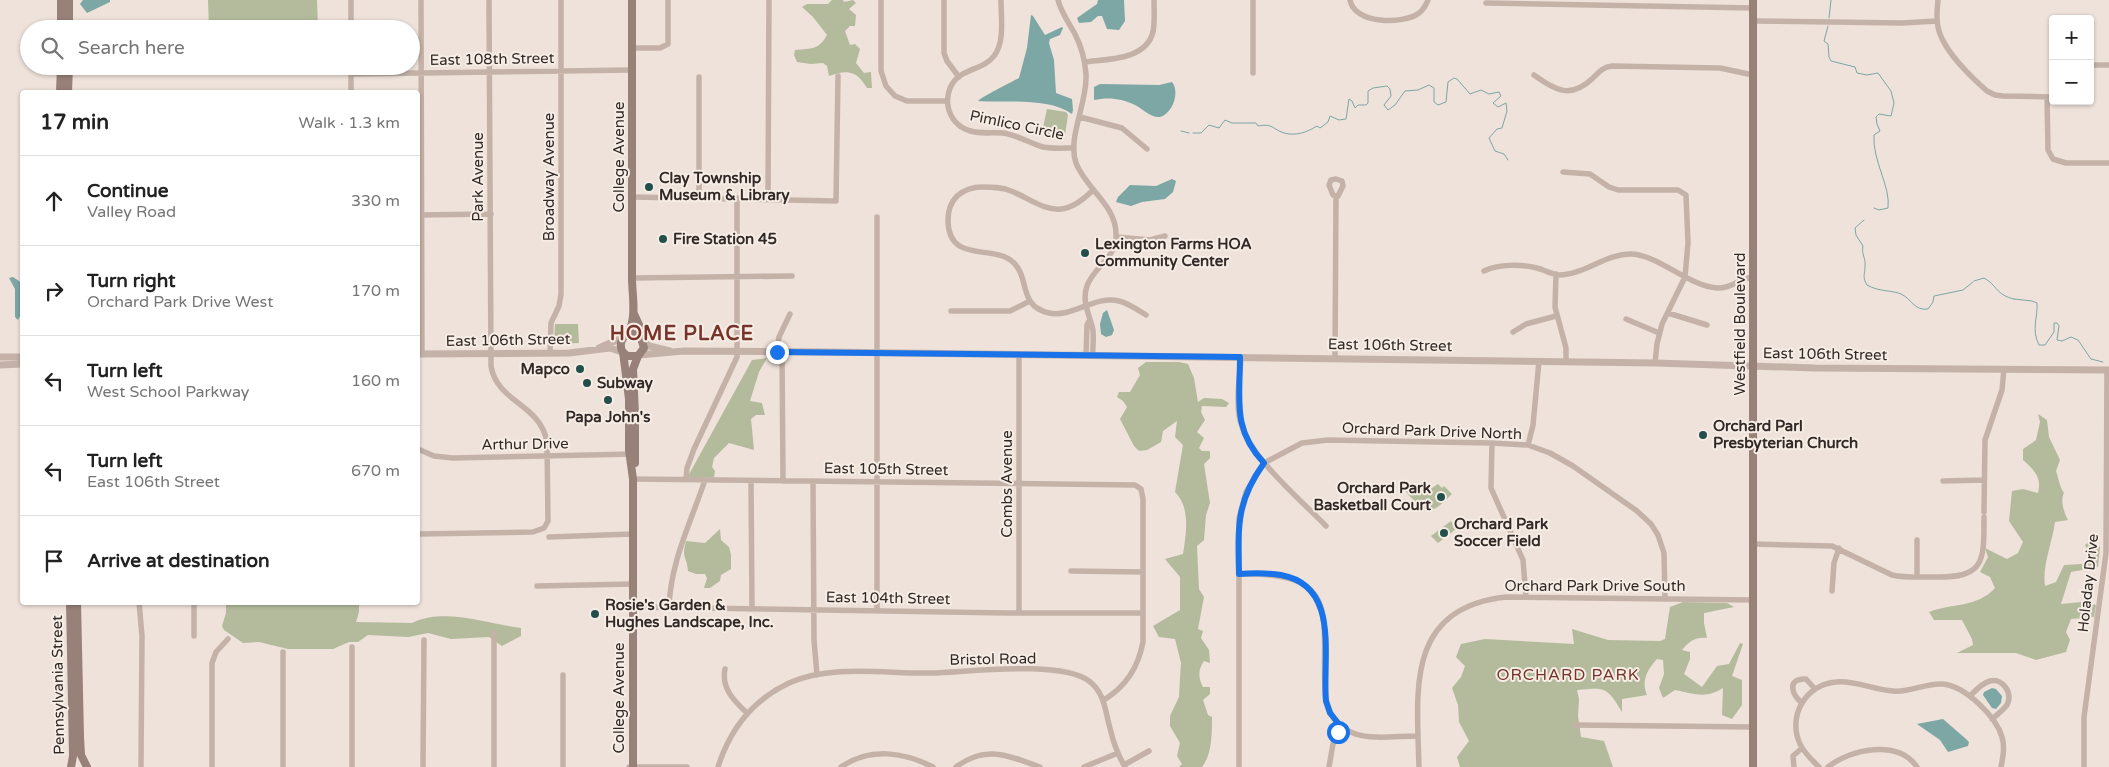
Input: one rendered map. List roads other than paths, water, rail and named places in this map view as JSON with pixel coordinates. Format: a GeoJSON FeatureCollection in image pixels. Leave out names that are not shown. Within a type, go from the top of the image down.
{"type":"FeatureCollection","features":[{"type":"Feature","properties":{"kind":"main road"},"geometry":{"type":"LineString","coordinates":[[61,0],[61,20]]}},
{"type":"Feature","properties":{"kind":"main road"},"geometry":{"type":"LineString","coordinates":[[69,0],[69,20]]}},
{"type":"Feature","properties":{"kind":"main road","name":"College Avenue"},"geometry":{"type":"LineString","coordinates":[[632,0],[632,278],[634,314],[642,340]]}},
{"type":"Feature","properties":{"kind":"main road","name":"Westfield Boulevard"},"geometry":{"type":"LineString","coordinates":[[1753,767],[1754,4]]}},
{"type":"Feature","properties":{"kind":"main road"},"geometry":{"type":"LineString","coordinates":[[60,90],[61,75]]}},
{"type":"Feature","properties":{"kind":"main road"},"geometry":{"type":"LineString","coordinates":[[68,90],[69,75]]}},
{"type":"Feature","properties":{"kind":"main road","name":"College Avenue"},"geometry":{"type":"LineString","coordinates":[[625,336],[632,324],[634,314]]}},
{"type":"Feature","properties":{"kind":"main road"},"geometry":{"type":"LineString","coordinates":[[634,334],[642,340],[643,350],[639,356],[630,357],[622,352],[620,344],[625,336],[634,334]]}},
{"type":"Feature","properties":{"kind":"main road","name":"College Avenue"},"geometry":{"type":"LineString","coordinates":[[622,352],[629,399],[633,479],[633,767]]}},
{"type":"Feature","properties":{"kind":"main road","name":"College Avenue"},"geometry":{"type":"LineString","coordinates":[[632,454],[633,369],[639,356]]}},
{"type":"Feature","properties":{"kind":"main road","name":"Pennsylvania Street"},"geometry":{"type":"LineString","coordinates":[[70,605],[73,756],[71,767]]}},
{"type":"Feature","properties":{"kind":"main road","name":"Pennsylvania Street"},"geometry":{"type":"LineString","coordinates":[[77,605],[81,755],[87,767]]}},
{"type":"Feature","properties":{"kind":"main road"},"geometry":{"type":"LineString","coordinates":[[71,767],[80,764],[87,767]]}},
{"type":"Feature","properties":{"kind":"street"},"geometry":{"type":"LineString","coordinates":[[351,0],[351,20]]}},
{"type":"Feature","properties":{"kind":"street"},"geometry":{"type":"LineString","coordinates":[[420,354],[421,0]]}},
{"type":"Feature","properties":{"kind":"street","name":"Park Avenue"},"geometry":{"type":"LineString","coordinates":[[420,534],[533,532],[540,531],[546,526],[548,498],[547,442],[542,426],[535,416],[497,385],[492,371],[489,0]]}},
{"type":"Feature","properties":{"kind":"street","name":"Broadway Avenue"},"geometry":{"type":"LineString","coordinates":[[550,353],[551,323],[562,294],[561,0]]}},
{"type":"Feature","properties":{"kind":"street"},"geometry":{"type":"LineString","coordinates":[[633,48],[660,48],[668,44],[668,0]]}},
{"type":"Feature","properties":{"kind":"street"},"geometry":{"type":"LineString","coordinates":[[768,199],[769,0]]}},
{"type":"Feature","properties":{"kind":"street"},"geometry":{"type":"LineString","coordinates":[[881,0],[881,71],[886,86],[892,94],[903,100],[947,101],[949,91],[959,77],[986,64],[997,52],[1000,42],[1001,0]]}},
{"type":"Feature","properties":{"kind":"street"},"geometry":{"type":"LineString","coordinates":[[944,0],[944,53],[947,61],[959,77]]}},
{"type":"Feature","properties":{"kind":"street"},"geometry":{"type":"LineString","coordinates":[[1058,0],[1076,35],[1084,62],[1086,90],[1074,148],[1077,165],[1112,215],[1115,223],[1116,237],[1111,254],[1090,279],[1085,295],[1089,321],[1087,325],[1089,356]]}},
{"type":"Feature","properties":{"kind":"street"},"geometry":{"type":"LineString","coordinates":[[1084,62],[1131,55],[1143,48],[1149,42],[1153,31],[1154,0]]}},
{"type":"Feature","properties":{"kind":"street"},"geometry":{"type":"LineString","coordinates":[[1253,0],[1253,73]]}},
{"type":"Feature","properties":{"kind":"street"},"geometry":{"type":"LineString","coordinates":[[1350,0],[1352,8],[1358,14],[1380,19],[1412,16],[1420,12],[1428,0]]}},
{"type":"Feature","properties":{"kind":"street"},"geometry":{"type":"LineString","coordinates":[[1938,0],[1937,21],[1939,32],[1949,51],[1987,91],[2002,96],[2049,97]]}},
{"type":"Feature","properties":{"kind":"street"},"geometry":{"type":"LineString","coordinates":[[1486,3],[1754,4]]}},
{"type":"Feature","properties":{"kind":"street"},"geometry":{"type":"LineString","coordinates":[[1754,21],[1892,23],[1937,21]]}},
{"type":"Feature","properties":{"kind":"street"},"geometry":{"type":"LineString","coordinates":[[2094,65],[2109,65]]}},
{"type":"Feature","properties":{"kind":"street"},"geometry":{"type":"LineString","coordinates":[[1534,75],[1556,87],[1574,91],[1583,87],[1600,70],[1612,66],[1720,68],[1753,75]]}},
{"type":"Feature","properties":{"kind":"street","name":"East 108th Street"},"geometry":{"type":"LineString","coordinates":[[422,73],[632,70]]}},
{"type":"Feature","properties":{"kind":"street"},"geometry":{"type":"LineString","coordinates":[[351,75],[351,90]]}},
{"type":"Feature","properties":{"kind":"street"},"geometry":{"type":"LineString","coordinates":[[632,197],[836,200],[838,76]]}},
{"type":"Feature","properties":{"kind":"street"},"geometry":{"type":"LineString","coordinates":[[699,77],[699,197]]}},
{"type":"Feature","properties":{"kind":"street","name":"Pimlico Circle"},"geometry":{"type":"LineString","coordinates":[[947,101],[953,119],[964,129],[975,132],[1007,134],[1051,148],[1074,148]]}},
{"type":"Feature","properties":{"kind":"street"},"geometry":{"type":"LineString","coordinates":[[2050,105],[2048,150],[2053,159],[2066,163],[2109,163]]}},
{"type":"Feature","properties":{"kind":"street"},"geometry":{"type":"LineString","coordinates":[[1080,117],[1122,128],[1147,149]]}},
{"type":"Feature","properties":{"kind":"street"},"geometry":{"type":"LineString","coordinates":[[1563,172],[1590,174],[1609,187],[1618,190],[1678,190],[1688,198],[1688,238],[1685,277],[1659,333],[1655,363]]}},
{"type":"Feature","properties":{"kind":"street"},"geometry":{"type":"LineString","coordinates":[[1093,190],[1072,206],[1063,209],[1049,208],[1011,191],[995,187],[970,188],[952,203],[948,223],[950,231],[957,243],[969,251],[1008,257],[1020,271],[1025,292],[1030,301],[1042,311],[1054,314],[1106,301],[1118,301],[1146,315]]}},
{"type":"Feature","properties":{"kind":"street"},"geometry":{"type":"LineString","coordinates":[[1335,358],[1336,196]]}},
{"type":"Feature","properties":{"kind":"street"},"geometry":{"type":"LineString","coordinates":[[686,480],[687,468],[692,456],[710,413],[736,360],[737,198]]}},
{"type":"Feature","properties":{"kind":"street"},"geometry":{"type":"LineString","coordinates":[[420,215],[490,214]]}},
{"type":"Feature","properties":{"kind":"street"},"geometry":{"type":"LineString","coordinates":[[877,217],[877,611]]}},
{"type":"Feature","properties":{"kind":"street"},"geometry":{"type":"LineString","coordinates":[[1116,237],[1150,240],[1165,236]]}},
{"type":"Feature","properties":{"kind":"street"},"geometry":{"type":"LineString","coordinates":[[1484,271],[1494,267],[1528,267],[1556,274],[1566,274],[1630,254],[1648,259],[1699,284],[1718,288],[1730,286],[1746,278],[1753,278]]}},
{"type":"Feature","properties":{"kind":"street"},"geometry":{"type":"LineString","coordinates":[[1556,274],[1554,299],[1556,316],[1566,348],[1566,361]]}},
{"type":"Feature","properties":{"kind":"street"},"geometry":{"type":"LineString","coordinates":[[632,278],[792,276]]}},
{"type":"Feature","properties":{"kind":"street"},"geometry":{"type":"LineString","coordinates":[[951,311],[1010,311],[1030,301]]}},
{"type":"Feature","properties":{"kind":"street"},"geometry":{"type":"LineString","coordinates":[[1668,313],[1708,325]]}},
{"type":"Feature","properties":{"kind":"street"},"geometry":{"type":"LineString","coordinates":[[783,481],[779,337],[790,314]]}},
{"type":"Feature","properties":{"kind":"street"},"geometry":{"type":"LineString","coordinates":[[1514,332],[1526,324],[1556,316]]}},
{"type":"Feature","properties":{"kind":"street"},"geometry":{"type":"LineString","coordinates":[[1626,319],[1659,333]]}},
{"type":"Feature","properties":{"kind":"street","name":"East 106th Street"},"geometry":{"type":"LineString","coordinates":[[599,348],[625,336]]}},
{"type":"Feature","properties":{"kind":"street","name":"East 106th Street"},"geometry":{"type":"LineString","coordinates":[[642,340],[649,346],[671,351]]}},
{"type":"Feature","properties":{"kind":"street","name":"East 106th Street"},"geometry":{"type":"LineString","coordinates":[[420,354],[576,353],[599,348],[613,348],[622,352]]}},
{"type":"Feature","properties":{"kind":"street","name":"East 106th Street"},"geometry":{"type":"LineString","coordinates":[[639,356],[671,351],[780,352],[1566,361],[1815,368],[2108,370]]}},
{"type":"Feature","properties":{"kind":"street","name":"Combs Avenue"},"geometry":{"type":"LineString","coordinates":[[1019,355],[1019,613]]}},
{"type":"Feature","properties":{"kind":"street"},"geometry":{"type":"LineString","coordinates":[[0,357],[20,357]]}},
{"type":"Feature","properties":{"kind":"street"},"geometry":{"type":"LineString","coordinates":[[1240,357],[1238,395],[1240,420],[1247,440],[1264,463],[1326,526]]}},
{"type":"Feature","properties":{"kind":"street"},"geometry":{"type":"LineString","coordinates":[[1528,446],[1533,424],[1538,361]]}},
{"type":"Feature","properties":{"kind":"street"},"geometry":{"type":"LineString","coordinates":[[0,365],[20,364]]}},
{"type":"Feature","properties":{"kind":"street"},"geometry":{"type":"LineString","coordinates":[[1753,544],[1827,545],[1839,548],[1892,575],[1954,578],[1972,571],[1979,564],[1983,554],[1987,433],[2002,390],[2004,369]]}},
{"type":"Feature","properties":{"kind":"street","name":"Holaday Drive"},"geometry":{"type":"LineString","coordinates":[[2084,767],[2084,716],[2106,552],[2108,370]]}},
{"type":"Feature","properties":{"kind":"street","name":"Orchard Park Drive North"},"geometry":{"type":"LineString","coordinates":[[1264,463],[1295,446],[1315,441],[1492,442],[1528,446],[1558,457],[1573,466],[1637,511],[1651,524],[1658,535],[1664,553],[1665,599]]}},
{"type":"Feature","properties":{"kind":"street"},"geometry":{"type":"LineString","coordinates":[[1492,442],[1491,488],[1523,560],[1526,597]]}},
{"type":"Feature","properties":{"kind":"street","name":"Arthur Drive"},"geometry":{"type":"LineString","coordinates":[[420,452],[434,456],[453,458],[632,454]]}},
{"type":"Feature","properties":{"kind":"street"},"geometry":{"type":"LineString","coordinates":[[1239,767],[1239,531],[1241,507],[1248,488],[1264,463]]}},
{"type":"Feature","properties":{"kind":"street","name":"East 105th Street"},"geometry":{"type":"LineString","coordinates":[[633,479],[1124,484],[1138,486],[1141,489],[1143,499],[1143,572]]}},
{"type":"Feature","properties":{"kind":"street"},"geometry":{"type":"LineString","coordinates":[[669,608],[673,578],[681,547],[705,480]]}},
{"type":"Feature","properties":{"kind":"street"},"geometry":{"type":"LineString","coordinates":[[1943,480],[1984,480]]}},
{"type":"Feature","properties":{"kind":"street"},"geometry":{"type":"LineString","coordinates":[[751,481],[752,608]]}},
{"type":"Feature","properties":{"kind":"street"},"geometry":{"type":"LineString","coordinates":[[813,481],[814,640],[817,675]]}},
{"type":"Feature","properties":{"kind":"street"},"geometry":{"type":"LineString","coordinates":[[549,537],[632,534]]}},
{"type":"Feature","properties":{"kind":"street"},"geometry":{"type":"LineString","coordinates":[[1917,540],[1917,577]]}},
{"type":"Feature","properties":{"kind":"street"},"geometry":{"type":"LineString","coordinates":[[1832,590],[1834,563],[1839,548]]}},
{"type":"Feature","properties":{"kind":"street"},"geometry":{"type":"LineString","coordinates":[[1071,571],[1143,572],[1144,642],[1138,662],[1128,679],[1114,694],[1104,700]]}},
{"type":"Feature","properties":{"kind":"street"},"geometry":{"type":"LineString","coordinates":[[1239,574],[1276,574],[1292,578],[1307,587],[1316,598],[1325,621],[1326,701],[1330,713],[1342,728],[1359,736],[1418,736]]}},
{"type":"Feature","properties":{"kind":"street"},"geometry":{"type":"LineString","coordinates":[[537,586],[633,584]]}},
{"type":"Feature","properties":{"kind":"street","name":"Orchard Park Drive South"},"geometry":{"type":"LineString","coordinates":[[1419,767],[1420,669],[1427,648],[1439,629],[1457,612],[1477,603],[1496,598],[1754,600]]}},
{"type":"Feature","properties":{"kind":"street"},"geometry":{"type":"LineString","coordinates":[[139,605],[142,636],[141,767]]}},
{"type":"Feature","properties":{"kind":"street"},"geometry":{"type":"LineString","coordinates":[[194,605],[194,636]]}},
{"type":"Feature","properties":{"kind":"street","name":"East 104th Street"},"geometry":{"type":"LineString","coordinates":[[633,607],[1143,613]]}},
{"type":"Feature","properties":{"kind":"street"},"geometry":{"type":"LineString","coordinates":[[494,632],[494,767]]}},
{"type":"Feature","properties":{"kind":"street"},"geometry":{"type":"LineString","coordinates":[[212,767],[212,664],[216,652],[228,639]]}},
{"type":"Feature","properties":{"kind":"street"},"geometry":{"type":"LineString","coordinates":[[423,767],[424,640]]}},
{"type":"Feature","properties":{"kind":"street"},"geometry":{"type":"LineString","coordinates":[[352,647],[352,767]]}},
{"type":"Feature","properties":{"kind":"street"},"geometry":{"type":"LineString","coordinates":[[283,652],[283,767]]}},
{"type":"Feature","properties":{"kind":"street"},"geometry":{"type":"LineString","coordinates":[[725,669],[725,685],[728,692],[747,713]]}},
{"type":"Feature","properties":{"kind":"street","name":"Bristol Road"},"geometry":{"type":"LineString","coordinates":[[718,767],[726,745],[747,713],[776,690],[790,682],[817,675],[846,672],[930,673],[1006,669],[1046,670],[1071,674],[1084,678],[1094,685],[1104,700],[1118,753],[1125,766]]}},
{"type":"Feature","properties":{"kind":"street"},"geometry":{"type":"LineString","coordinates":[[562,767],[563,675]]}},
{"type":"Feature","properties":{"kind":"street"},"geometry":{"type":"LineString","coordinates":[[1802,703],[1793,694],[1792,688],[1795,683],[1800,679],[1806,680],[1815,689]]}},
{"type":"Feature","properties":{"kind":"street"},"geometry":{"type":"LineString","coordinates":[[1970,696],[1990,681],[1997,681],[2006,687],[2008,702],[1992,719]]}},
{"type":"Feature","properties":{"kind":"street"},"geometry":{"type":"LineString","coordinates":[[1819,767],[1802,748],[1797,736],[1796,725],[1802,703],[1815,689],[1837,682],[1896,691],[1944,684],[1960,688],[1992,719],[1998,728],[2004,751],[2000,767]]}},
{"type":"Feature","properties":{"kind":"street"},"geometry":{"type":"LineString","coordinates":[[1575,726],[1753,727]]}},
{"type":"Feature","properties":{"kind":"street"},"geometry":{"type":"LineString","coordinates":[[1328,767],[1333,744],[1342,728]]}},
{"type":"Feature","properties":{"kind":"street"},"geometry":{"type":"LineString","coordinates":[[1794,767],[1793,756],[1802,748]]}},
{"type":"Feature","properties":{"kind":"street"},"geometry":{"type":"LineString","coordinates":[[1828,767],[1851,754],[1877,750],[1902,754],[1916,767]]}},
{"type":"Feature","properties":{"kind":"street"},"geometry":{"type":"LineString","coordinates":[[1125,766],[1149,751]]}},
{"type":"Feature","properties":{"kind":"street"},"geometry":{"type":"LineString","coordinates":[[956,767],[975,757],[996,753],[1040,767]]}},
{"type":"Feature","properties":{"kind":"street"},"geometry":{"type":"LineString","coordinates":[[1084,767],[1118,753]]}},
{"type":"Feature","properties":{"kind":"street"},"geometry":{"type":"LineString","coordinates":[[841,767],[862,757],[892,754],[915,758],[933,767]]}},
{"type":"Feature","properties":{"kind":"street"},"geometry":{"type":"LineString","coordinates":[[629,767],[687,767]]}},
{"type":"Feature","properties":{"kind":"water"},"geometry":{"type":"Polygon","coordinates":[[[83,0],[110,0],[110,2],[87,13],[80,4],[83,0]]]}},
{"type":"Feature","properties":{"kind":"water"},"geometry":{"type":"Polygon","coordinates":[[[1098,0],[1124,0],[1125,21],[1119,30],[1107,29],[1102,16],[1098,16],[1091,22],[1079,23],[1077,18],[1097,4],[1098,0]]]}},
{"type":"Feature","properties":{"kind":"water"},"geometry":{"type":"Polygon","coordinates":[[[1031,15],[1045,35],[1063,28],[1060,35],[1050,39],[1049,43],[1054,60],[1056,93],[1072,99],[1072,114],[1051,105],[1039,103],[978,101],[1019,78],[1027,48],[1031,15]]]}},
{"type":"Feature","properties":{"kind":"water"},"geometry":{"type":"Polygon","coordinates":[[[1172,82],[1175,91],[1174,102],[1165,115],[1160,117],[1150,115],[1125,101],[1109,98],[1094,100],[1094,87],[1100,84],[1159,85],[1172,82]]]}},
{"type":"Feature","properties":{"kind":"water"},"geometry":{"type":"Polygon","coordinates":[[[1172,179],[1176,181],[1173,192],[1165,199],[1142,202],[1131,206],[1116,202],[1118,197],[1130,185],[1156,186],[1172,179]]]}},
{"type":"Feature","properties":{"kind":"water"},"geometry":{"type":"Polygon","coordinates":[[[13,277],[20,282],[20,316],[18,320],[15,317],[15,289],[9,278],[13,277]]]}},
{"type":"Feature","properties":{"kind":"water"},"geometry":{"type":"Polygon","coordinates":[[[1107,310],[1114,330],[1112,335],[1106,337],[1101,334],[1100,324],[1103,313],[1107,310]]]}},
{"type":"Feature","properties":{"kind":"water"},"geometry":{"type":"Polygon","coordinates":[[[1992,688],[1996,689],[2002,696],[2001,703],[1996,709],[1992,708],[1983,695],[1984,692],[1992,688]]]}},
{"type":"Feature","properties":{"kind":"water"},"geometry":{"type":"Polygon","coordinates":[[[1943,719],[1969,742],[1968,746],[1948,752],[1940,740],[1917,724],[1943,719]]]}},
{"type":"Feature","properties":{"kind":"waterway"},"geometry":{"type":"LineString","coordinates":[[1829,18],[1831,0]]}},
{"type":"Feature","properties":{"kind":"waterway"},"geometry":{"type":"LineString","coordinates":[[1828,26],[1824,41],[1828,44],[1831,61],[1855,67],[1857,73],[1867,75],[1878,73],[1891,91],[1894,103],[1891,116],[1879,114],[1876,117],[1880,131],[1874,135],[1876,154],[1887,191],[1888,208],[1879,210],[1874,208]]}},
{"type":"Feature","properties":{"kind":"waterway"},"geometry":{"type":"LineString","coordinates":[[1193,133],[1201,133],[1209,125],[1219,128],[1225,120],[1232,123],[1256,123],[1258,126],[1270,126],[1288,134],[1300,133],[1317,126],[1320,128],[1328,122],[1330,116],[1339,120],[1346,119],[1349,99],[1355,108],[1358,105],[1366,105],[1368,103],[1368,91],[1373,88],[1387,86],[1390,89],[1391,96],[1384,105],[1388,110],[1395,105],[1405,91],[1418,90],[1429,85],[1434,88],[1434,102],[1438,105],[1446,102],[1448,82],[1454,78],[1470,94],[1481,90],[1489,94],[1499,92],[1501,96],[1493,103],[1498,107],[1506,103],[1507,111],[1502,128],[1497,129],[1489,138],[1495,151],[1504,154],[1508,160]]}},
{"type":"Feature","properties":{"kind":"waterway"},"geometry":{"type":"LineString","coordinates":[[1181,131],[1189,133]]}},
{"type":"Feature","properties":{"kind":"waterway"},"geometry":{"type":"LineString","coordinates":[[1864,220],[1855,228],[1856,235],[1863,246],[1864,278],[1867,285],[1876,289],[1901,294],[1919,308],[1928,309],[1933,302],[1934,296],[1963,290],[1973,282]]}},
{"type":"Feature","properties":{"kind":"waterway"},"geometry":{"type":"LineString","coordinates":[[1974,281],[1984,278],[2004,295],[2014,299]]}},
{"type":"Feature","properties":{"kind":"waterway"},"geometry":{"type":"LineString","coordinates":[[2014,299],[2037,303],[2035,334],[2039,345],[2045,345],[2054,332],[2054,323],[2057,323],[2059,326],[2057,340],[2062,341],[2071,337],[2078,340],[2091,359],[2103,362]]}},
{"type":"Feature","properties":{"kind":"place","name":"Clay Township Museum & Library"},"geometry":{"type":"Point","coordinates":[649,187]}},
{"type":"Feature","properties":{"kind":"place","name":"Fire Station 45"},"geometry":{"type":"Point","coordinates":[663,239]}},
{"type":"Feature","properties":{"kind":"place","name":"Lexington Farms HOA Community Center"},"geometry":{"type":"Point","coordinates":[1085,253]}},
{"type":"Feature","properties":{"kind":"place","name":"Mapco"},"geometry":{"type":"Point","coordinates":[580,369]}},
{"type":"Feature","properties":{"kind":"place","name":"Subway"},"geometry":{"type":"Point","coordinates":[587,383]}},
{"type":"Feature","properties":{"kind":"place","name":"Papa John's"},"geometry":{"type":"Point","coordinates":[608,400]}},
{"type":"Feature","properties":{"kind":"place","name":"Orchard Parl Presbyterian Church"},"geometry":{"type":"Point","coordinates":[1703,435]}},
{"type":"Feature","properties":{"kind":"place","name":"Orchard Park Basketball Court"},"geometry":{"type":"Point","coordinates":[1441,497]}},
{"type":"Feature","properties":{"kind":"place","name":"Orchard Park Soccer Field"},"geometry":{"type":"Point","coordinates":[1444,533]}},
{"type":"Feature","properties":{"kind":"place","name":"Rosie's Garden & Hughes Landscape, Inc."},"geometry":{"type":"Point","coordinates":[595,614]}},
{"type":"Feature","properties":{"kind":"district","name":"HOME PLACE"},"geometry":{"type":"Point","coordinates":[682,333]}},
{"type":"Feature","properties":{"kind":"district","name":"ORCHARD PARK"},"geometry":{"type":"Point","coordinates":[1568,674]}}]}
